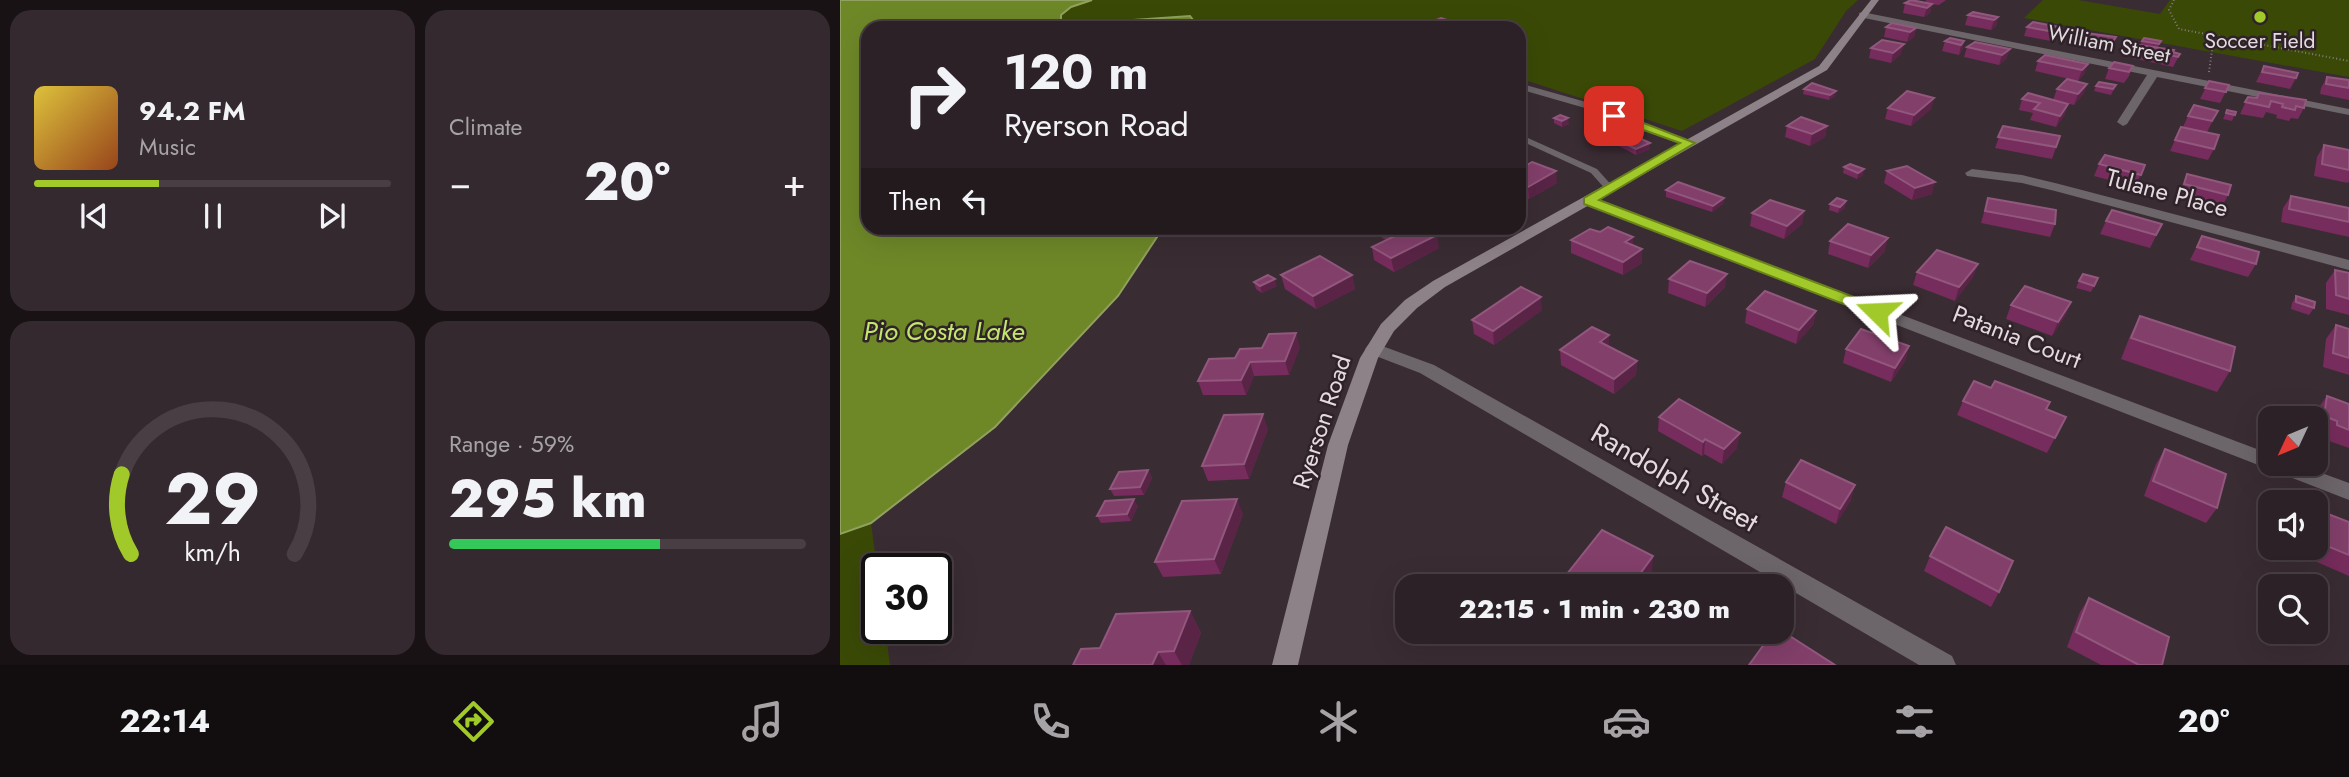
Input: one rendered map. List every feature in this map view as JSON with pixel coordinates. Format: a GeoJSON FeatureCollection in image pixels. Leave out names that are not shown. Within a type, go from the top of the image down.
{"type":"FeatureCollection","features":[{"type":"Feature","properties":{"kind":"street","name":"Ryerson Road"},"geometry":{"type":"LineString","coordinates":[[1285,665],[1338,445],[1374,349],[1387,328],[1411,304],[1439,284],[1823,68],[1875,0]]}},
{"type":"Feature","properties":{"kind":"street","name":"William Street"},"geometry":{"type":"LineString","coordinates":[[1862,15],[2349,112]]}},
{"type":"Feature","properties":{"kind":"street"},"geometry":{"type":"LineString","coordinates":[[2123,122],[2154,73]]}},
{"type":"Feature","properties":{"kind":"street"},"geometry":{"type":"LineString","coordinates":[[1526,88],[1589,106],[1689,143]]}},
{"type":"Feature","properties":{"kind":"street","name":"Tulane Place"},"geometry":{"type":"LineString","coordinates":[[1972,173],[2022,179],[2059,188],[2349,265]]}},
{"type":"Feature","properties":{"kind":"street","name":"Patania Court"},"geometry":{"type":"LineString","coordinates":[[1589,201],[2258,456]]}},
{"type":"Feature","properties":{"kind":"street","name":"Randolph Street"},"geometry":{"type":"LineString","coordinates":[[1374,349],[1427,369],[1943,665]]}},
{"type":"Feature","properties":{"kind":"street"},"geometry":{"type":"LineString","coordinates":[[2307,476],[2349,492]]}},
{"type":"Feature","properties":{"kind":"lane"},"geometry":{"type":"LineString","coordinates":[[1526,140],[1594,171],[1609,189]]}},
{"type":"Feature","properties":{"kind":"path"},"geometry":{"type":"LineString","coordinates":[[2174,0],[2169,10],[2179,29],[2349,61]]}},
{"type":"Feature","properties":{"kind":"path"},"geometry":{"type":"LineString","coordinates":[[2209,77],[2213,43],[2222,38]]}},
{"type":"Feature","properties":{"kind":"shaded area"},"geometry":{"type":"Polygon","coordinates":[[[1042,0],[1858,0],[1846,11],[1815,59],[1682,131],[1526,80],[1526,21],[1022,21],[1042,0]]]}},
{"type":"Feature","properties":{"kind":"shaded area"},"geometry":{"type":"Polygon","coordinates":[[[2043,0],[2078,0],[2160,14],[2170,0],[2349,0],[2349,77],[2024,18],[2043,0]]]}},
{"type":"Feature","properties":{"kind":"shaded area"},"geometry":{"type":"Polygon","coordinates":[[[871,523],[875,553],[861,553],[861,644],[887,644],[890,665],[840,665],[840,534],[871,523]]]}},
{"type":"Feature","properties":{"kind":"water","name":"Pio Costa Lake"},"geometry":{"type":"Polygon","coordinates":[[[840,0],[1092,0],[1071,7],[1061,15],[1061,21],[861,21],[861,235],[1158,235],[1118,296],[995,427],[871,523],[840,534],[840,0]]]}},
{"type":"Feature","properties":{"kind":"water","name":"Pio Costa Lake"},"geometry":{"type":"Polygon","coordinates":[[[1190,16],[1194,21],[1118,21],[1190,16]]]}},
{"type":"Feature","properties":{"kind":"building"},"geometry":{"type":"Polygon","coordinates":[[[1911,0],[1932,4],[1927,8],[1905,3],[1911,0]]]}},
{"type":"Feature","properties":{"kind":"building"},"geometry":{"type":"Polygon","coordinates":[[[1973,12],[1998,17],[1994,20],[1968,15],[1973,12]]]}},
{"type":"Feature","properties":{"kind":"building"},"geometry":{"type":"Polygon","coordinates":[[[2033,22],[2059,27],[2054,32],[2027,27],[2033,22]]]}},
{"type":"Feature","properties":{"kind":"building"},"geometry":{"type":"Polygon","coordinates":[[[1892,23],[1916,28],[1910,32],[1886,27],[1892,23]]]}},
{"type":"Feature","properties":{"kind":"building"},"geometry":{"type":"Polygon","coordinates":[[[2086,33],[2116,37],[2112,43],[2082,37],[2086,33]]]}},
{"type":"Feature","properties":{"kind":"building"},"geometry":{"type":"Polygon","coordinates":[[[1950,38],[1964,41],[1961,45],[1945,41],[1950,38]]]}},
{"type":"Feature","properties":{"kind":"building"},"geometry":{"type":"Polygon","coordinates":[[[2144,38],[2161,41],[2159,44],[2142,41],[2144,38]]]}},
{"type":"Feature","properties":{"kind":"building"},"geometry":{"type":"Polygon","coordinates":[[[1882,40],[1904,44],[1893,53],[1871,48],[1882,40]]]}},
{"type":"Feature","properties":{"kind":"building"},"geometry":{"type":"Polygon","coordinates":[[[1975,42],[2010,49],[2002,55],[1967,47],[1975,42]]]}},
{"type":"Feature","properties":{"kind":"building"},"geometry":{"type":"Polygon","coordinates":[[[2139,45],[2174,50],[2173,52],[2180,54],[2178,57],[2136,48],[2139,45]]]}},
{"type":"Feature","properties":{"kind":"building"},"geometry":{"type":"Polygon","coordinates":[[[2045,55],[2088,64],[2082,70],[2038,61],[2045,55]]]}},
{"type":"Feature","properties":{"kind":"building"},"geometry":{"type":"Polygon","coordinates":[[[2114,62],[2133,66],[2129,72],[2109,68],[2114,62]]]}},
{"type":"Feature","properties":{"kind":"building"},"geometry":{"type":"Polygon","coordinates":[[[2264,66],[2298,73],[2296,78],[2262,72],[2264,66]]]}},
{"type":"Feature","properties":{"kind":"building"},"geometry":{"type":"Polygon","coordinates":[[[2327,77],[2349,80],[2349,88],[2326,84],[2327,77]]]}},
{"type":"Feature","properties":{"kind":"building"},"geometry":{"type":"Polygon","coordinates":[[[2067,79],[2087,84],[2078,94],[2057,89],[2067,79]]]}},
{"type":"Feature","properties":{"kind":"building"},"geometry":{"type":"Polygon","coordinates":[[[2209,81],[2229,85],[2226,92],[2205,88],[2209,81]]]}},
{"type":"Feature","properties":{"kind":"building"},"geometry":{"type":"Polygon","coordinates":[[[2099,82],[2116,85],[2113,89],[2096,86],[2099,82]]]}},
{"type":"Feature","properties":{"kind":"building"},"geometry":{"type":"Polygon","coordinates":[[[1812,83],[1836,91],[1830,95],[1804,89],[1812,83]]]}},
{"type":"Feature","properties":{"kind":"building"},"geometry":{"type":"Polygon","coordinates":[[[1907,91],[1934,98],[1914,115],[1888,108],[1907,91]]]}},
{"type":"Feature","properties":{"kind":"building"},"geometry":{"type":"Polygon","coordinates":[[[2028,93],[2068,104],[2060,116],[2034,109],[2040,103],[2022,99],[2028,93]]]}},
{"type":"Feature","properties":{"kind":"building"},"geometry":{"type":"Polygon","coordinates":[[[2259,93],[2306,100],[2304,108],[2296,106],[2295,110],[2271,101],[2269,107],[2245,102],[2248,97],[2257,98],[2259,93]]]}},
{"type":"Feature","properties":{"kind":"building"},"geometry":{"type":"Polygon","coordinates":[[[2194,105],[2218,111],[2212,121],[2188,116],[2194,105]]]}},
{"type":"Feature","properties":{"kind":"building"},"geometry":{"type":"Polygon","coordinates":[[[1560,115],[1568,118],[1562,121],[1554,118],[1560,115]]]}},
{"type":"Feature","properties":{"kind":"building"},"geometry":{"type":"Polygon","coordinates":[[[1801,117],[1827,126],[1812,134],[1787,126],[1801,117]]]}},
{"type":"Feature","properties":{"kind":"building"},"geometry":{"type":"Polygon","coordinates":[[[2003,126],[2060,136],[2056,147],[1998,137],[2003,126]]]}},
{"type":"Feature","properties":{"kind":"building"},"geometry":{"type":"Polygon","coordinates":[[[2181,127],[2219,135],[2214,149],[2175,140],[2181,127]]]}},
{"type":"Feature","properties":{"kind":"building"},"geometry":{"type":"Polygon","coordinates":[[[1631,134],[1650,143],[1636,149],[1617,140],[1631,134]]]}},
{"type":"Feature","properties":{"kind":"building"},"geometry":{"type":"Polygon","coordinates":[[[2324,145],[2349,150],[2349,170],[2322,164],[2324,145]]]}},
{"type":"Feature","properties":{"kind":"building"},"geometry":{"type":"Polygon","coordinates":[[[2105,155],[2145,165],[2141,175],[2099,164],[2105,155]]]}},
{"type":"Feature","properties":{"kind":"building"},"geometry":{"type":"Polygon","coordinates":[[[1532,162],[1556,171],[1528,187],[1526,166],[1532,162]]]}},
{"type":"Feature","properties":{"kind":"building"},"geometry":{"type":"Polygon","coordinates":[[[1850,164],[1864,169],[1858,173],[1844,167],[1850,164]]]}},
{"type":"Feature","properties":{"kind":"building"},"geometry":{"type":"Polygon","coordinates":[[[1907,166],[1935,182],[1915,188],[1887,171],[1907,166]]]}},
{"type":"Feature","properties":{"kind":"building"},"geometry":{"type":"Polygon","coordinates":[[[2187,174],[2231,185],[2228,195],[2184,184],[2187,174]]]}},
{"type":"Feature","properties":{"kind":"building"},"geometry":{"type":"Polygon","coordinates":[[[1678,182],[1724,198],[1713,206],[1666,190],[1678,182]]]}},
{"type":"Feature","properties":{"kind":"building"},"geometry":{"type":"Polygon","coordinates":[[[2291,196],[2349,208],[2349,222],[2289,209],[2291,196]]]}},
{"type":"Feature","properties":{"kind":"building"},"geometry":{"type":"Polygon","coordinates":[[[1837,198],[1846,201],[1840,207],[1830,204],[1837,198]]]}},
{"type":"Feature","properties":{"kind":"building"},"geometry":{"type":"Polygon","coordinates":[[[1988,198],[2056,210],[2055,224],[1985,211],[1988,198]]]}},
{"type":"Feature","properties":{"kind":"building"},"geometry":{"type":"Polygon","coordinates":[[[1770,200],[1804,211],[1787,226],[1752,213],[1770,200]]]}},
{"type":"Feature","properties":{"kind":"building"},"geometry":{"type":"Polygon","coordinates":[[[2112,210],[2162,224],[2156,235],[2106,221],[2112,210]]]}},
{"type":"Feature","properties":{"kind":"building"},"geometry":{"type":"Polygon","coordinates":[[[1848,224],[1888,238],[1871,255],[1830,241],[1848,224]]]}},
{"type":"Feature","properties":{"kind":"building"},"geometry":{"type":"Polygon","coordinates":[[[1608,227],[1633,237],[1625,242],[1642,249],[1623,262],[1571,240],[1590,229],[1600,232],[1608,227]]]}},
{"type":"Feature","properties":{"kind":"building"},"geometry":{"type":"Polygon","coordinates":[[[1397,235],[1437,235],[1391,258],[1372,247],[1397,235]]]}},
{"type":"Feature","properties":{"kind":"building"},"geometry":{"type":"Polygon","coordinates":[[[2202,236],[2259,252],[2256,264],[2197,247],[2202,236]]]}},
{"type":"Feature","properties":{"kind":"building"},"geometry":{"type":"Polygon","coordinates":[[[1937,250],[1978,264],[1959,287],[1917,272],[1937,250]]]}},
{"type":"Feature","properties":{"kind":"building"},"geometry":{"type":"Polygon","coordinates":[[[1320,256],[1352,275],[1313,296],[1281,275],[1320,256]]]}},
{"type":"Feature","properties":{"kind":"building"},"geometry":{"type":"Polygon","coordinates":[[[1690,261],[1727,274],[1707,293],[1669,279],[1690,261]]]}},
{"type":"Feature","properties":{"kind":"building"},"geometry":{"type":"Polygon","coordinates":[[[2335,270],[2349,273],[2349,299],[2336,295],[2335,270]]]}},
{"type":"Feature","properties":{"kind":"building"},"geometry":{"type":"Polygon","coordinates":[[[2083,274],[2098,278],[2094,286],[2079,281],[2083,274]]]}},
{"type":"Feature","properties":{"kind":"building"},"geometry":{"type":"Polygon","coordinates":[[[1268,275],[1275,279],[1260,286],[1254,282],[1268,275]]]}},
{"type":"Feature","properties":{"kind":"building"},"geometry":{"type":"Polygon","coordinates":[[[2025,286],[2071,302],[2058,322],[2011,305],[2025,286]]]}},
{"type":"Feature","properties":{"kind":"building"},"geometry":{"type":"Polygon","coordinates":[[[1521,287],[1541,297],[1493,331],[1472,320],[1521,287]]]}},
{"type":"Feature","properties":{"kind":"building"},"geometry":{"type":"Polygon","coordinates":[[[1765,291],[1816,311],[1799,330],[1747,309],[1765,291]]]}},
{"type":"Feature","properties":{"kind":"building"},"geometry":{"type":"Polygon","coordinates":[[[2296,296],[2315,302],[2314,308],[2296,302],[2296,296]]]}},
{"type":"Feature","properties":{"kind":"building"},"geometry":{"type":"Polygon","coordinates":[[[2140,316],[2235,347],[2230,371],[2131,338],[2140,316]]]}},
{"type":"Feature","properties":{"kind":"building"},"geometry":{"type":"Polygon","coordinates":[[[2336,325],[2349,329],[2349,358],[2333,353],[2336,325]]]}},
{"type":"Feature","properties":{"kind":"building"},"geometry":{"type":"Polygon","coordinates":[[[1592,327],[1609,335],[1600,342],[1637,361],[1614,379],[1560,350],[1592,327]]]}},
{"type":"Feature","properties":{"kind":"building"},"geometry":{"type":"Polygon","coordinates":[[[1861,329],[1909,346],[1895,368],[1846,349],[1861,329]]]}},
{"type":"Feature","properties":{"kind":"building"},"geometry":{"type":"Polygon","coordinates":[[[1296,333],[1285,361],[1250,362],[1241,380],[1198,381],[1209,359],[1235,358],[1240,349],[1262,348],[1269,334],[1296,333]]]}},
{"type":"Feature","properties":{"kind":"building"},"geometry":{"type":"Polygon","coordinates":[[[1974,381],[1991,388],[1995,381],[2050,402],[2046,409],[2066,417],[2055,438],[1963,401],[1974,381]]]}},
{"type":"Feature","properties":{"kind":"building"},"geometry":{"type":"Polygon","coordinates":[[[2327,396],[2349,404],[2349,430],[2328,418],[2328,406],[2326,406],[2327,396]]]}},
{"type":"Feature","properties":{"kind":"building"},"geometry":{"type":"Polygon","coordinates":[[[1679,399],[1740,433],[1724,449],[1705,439],[1703,442],[1659,417],[1679,399]]]}},
{"type":"Feature","properties":{"kind":"building"},"geometry":{"type":"Polygon","coordinates":[[[1263,414],[1244,464],[1202,466],[1224,415],[1263,414]]]}},
{"type":"Feature","properties":{"kind":"building"},"geometry":{"type":"Polygon","coordinates":[[[2165,449],[2226,474],[2217,508],[2153,481],[2165,449]]]}},
{"type":"Feature","properties":{"kind":"building"},"geometry":{"type":"Polygon","coordinates":[[[1801,460],[1855,485],[1840,509],[1786,482],[1801,460]]]}},
{"type":"Feature","properties":{"kind":"building"},"geometry":{"type":"Polygon","coordinates":[[[1148,470],[1140,487],[1110,489],[1119,472],[1148,470]]]}},
{"type":"Feature","properties":{"kind":"building"},"geometry":{"type":"Polygon","coordinates":[[[1134,499],[1127,514],[1097,516],[1105,501],[1134,499]]]}},
{"type":"Feature","properties":{"kind":"building"},"geometry":{"type":"Polygon","coordinates":[[[1237,499],[1214,559],[1155,562],[1182,501],[1237,499]]]}},
{"type":"Feature","properties":{"kind":"building"},"geometry":{"type":"Polygon","coordinates":[[[2328,514],[2349,522],[2349,555],[2328,546],[2328,514]]]}},
{"type":"Feature","properties":{"kind":"building"},"geometry":{"type":"Polygon","coordinates":[[[1946,527],[2013,561],[1999,592],[1930,556],[1946,527]]]}},
{"type":"Feature","properties":{"kind":"building"},"geometry":{"type":"Polygon","coordinates":[[[1602,530],[1653,556],[1640,574],[1567,574],[1602,530]]]}},
{"type":"Feature","properties":{"kind":"building"},"geometry":{"type":"Polygon","coordinates":[[[2089,598],[2169,637],[2162,665],[2139,665],[2076,632],[2089,598]]]}},
{"type":"Feature","properties":{"kind":"building"},"geometry":{"type":"Polygon","coordinates":[[[1190,611],[1174,651],[1158,652],[1152,665],[1073,665],[1081,649],[1100,648],[1116,614],[1190,611]]]}},
{"type":"Feature","properties":{"kind":"building"},"geometry":{"type":"Polygon","coordinates":[[[1794,639],[1835,665],[1749,665],[1764,644],[1794,644],[1794,639]]]}},
{"type":"Feature","properties":{"kind":"place","name":"Soccer Field"},"geometry":{"type":"Point","coordinates":[2260,17]}},
{"type":"Feature","properties":{"kind":"route"},"geometry":{"type":"LineString","coordinates":[[1614,116],[1689,143],[1589,201],[1877,312]]}}]}
